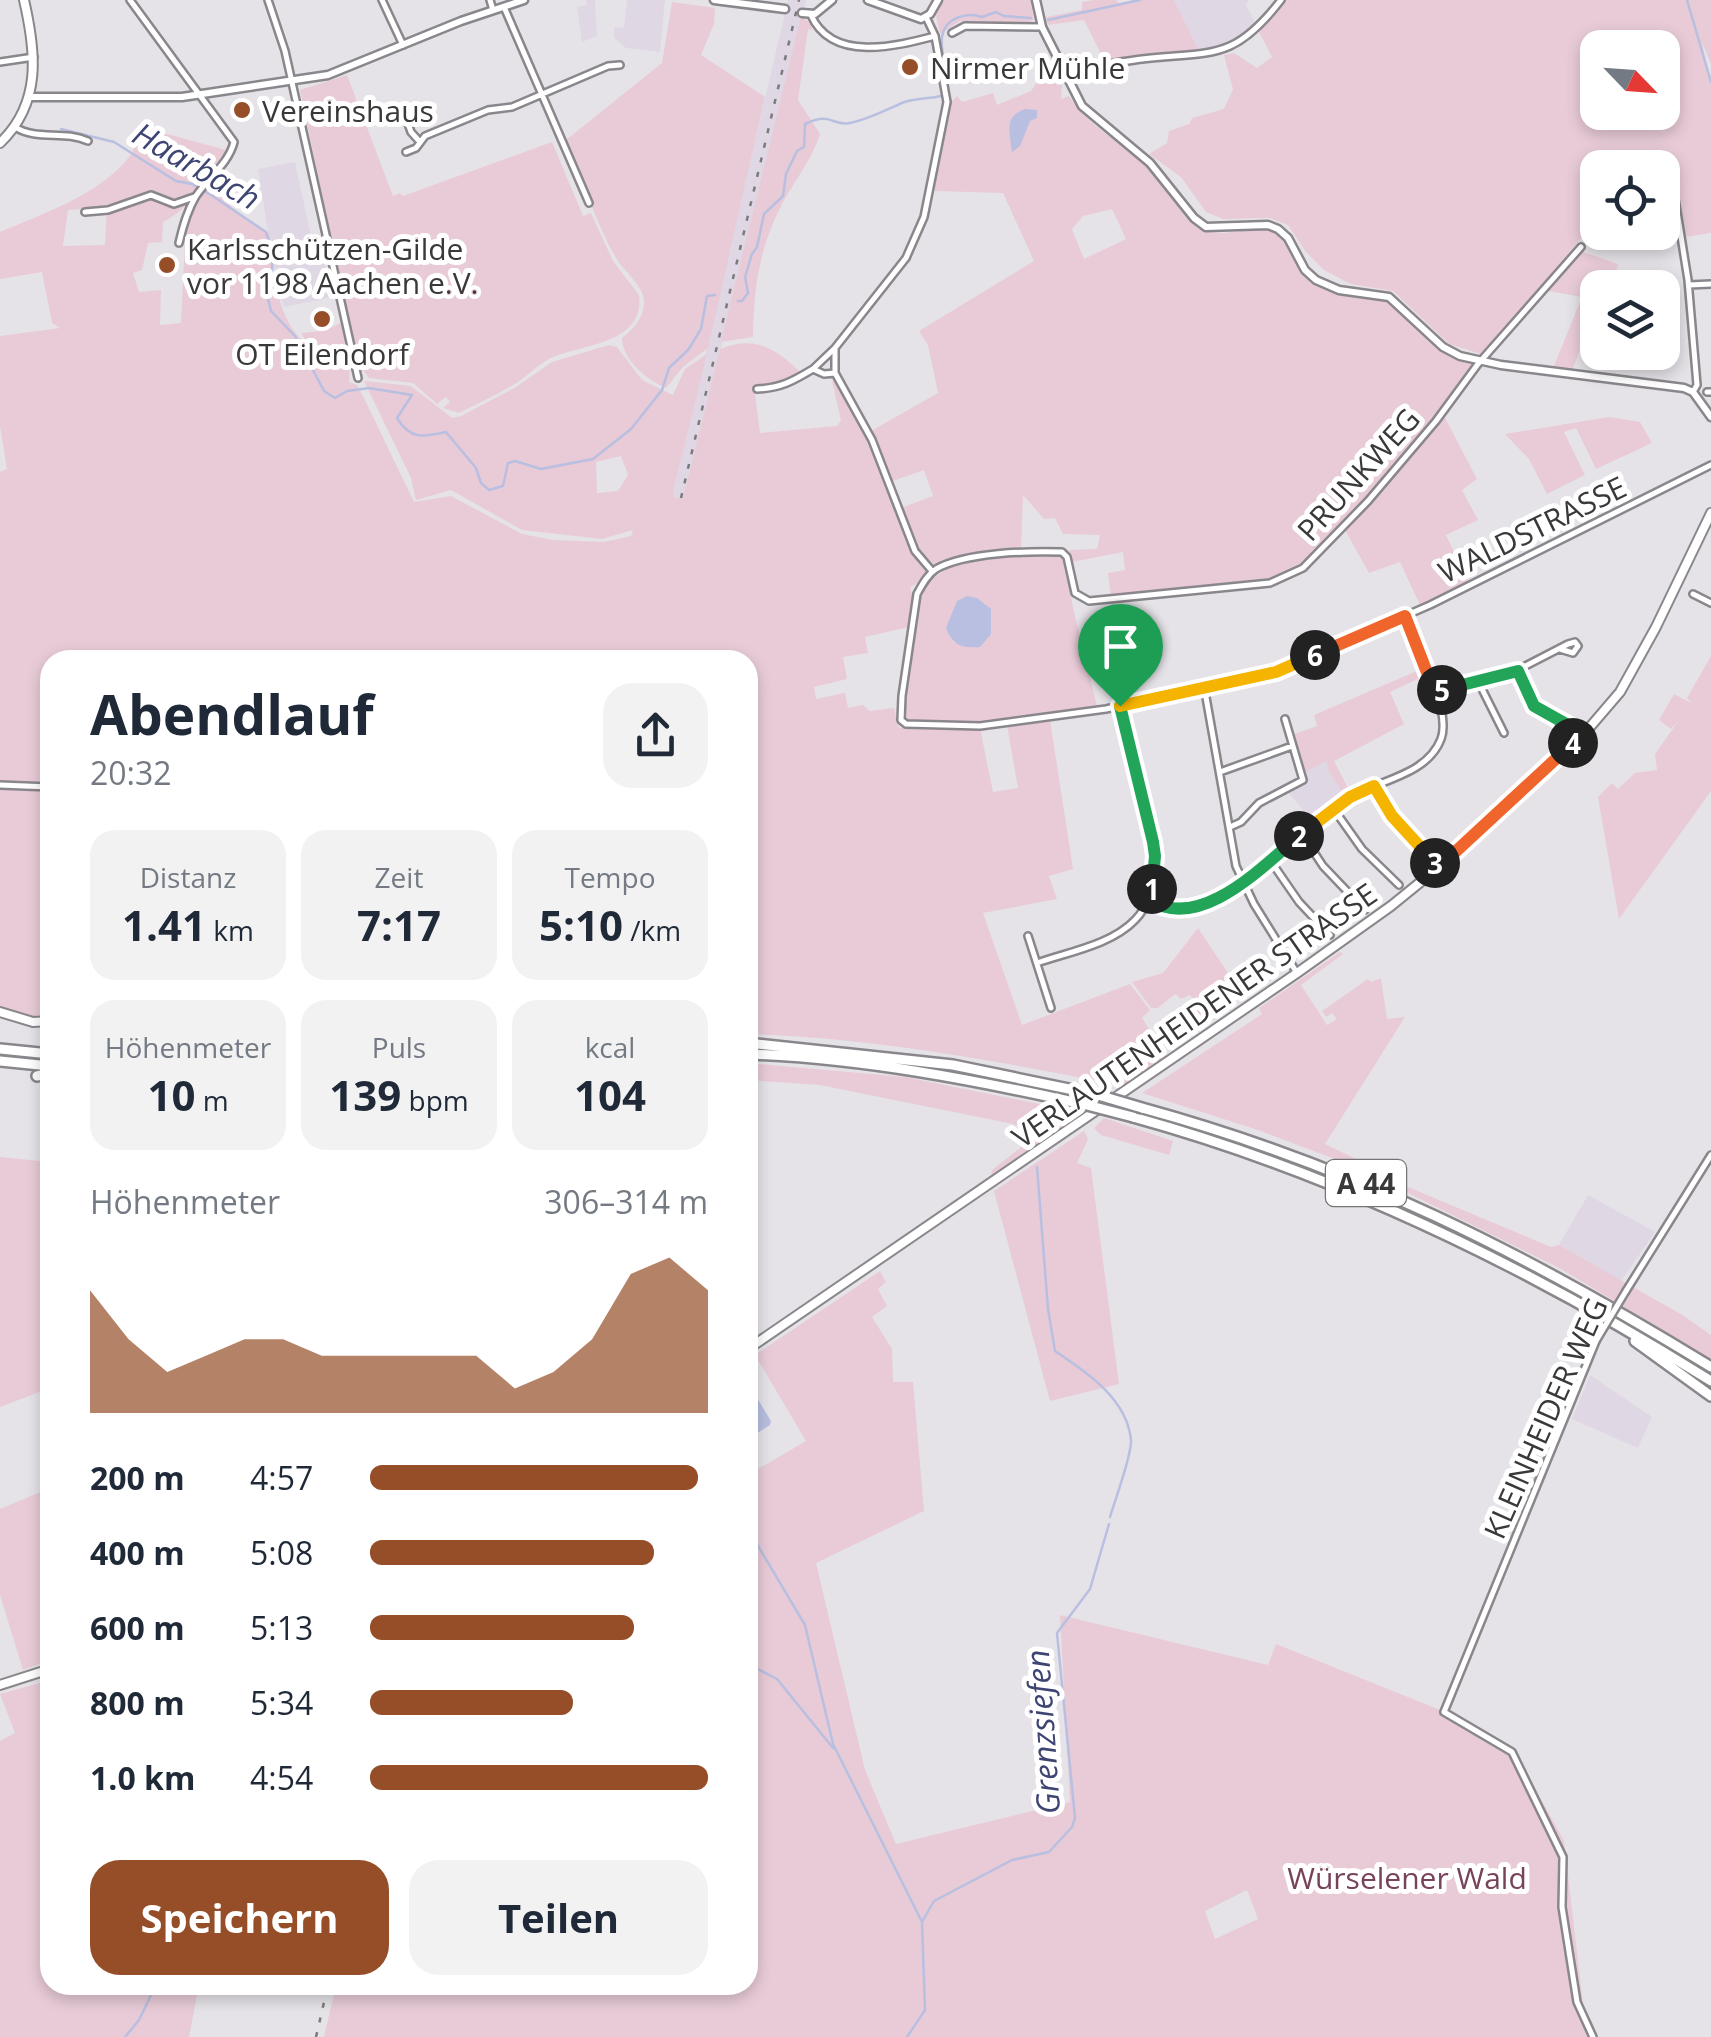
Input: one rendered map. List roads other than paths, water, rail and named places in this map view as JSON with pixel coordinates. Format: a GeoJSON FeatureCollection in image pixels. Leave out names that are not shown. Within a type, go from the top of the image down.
{"type":"FeatureCollection","features":[{"type":"Feature","properties":{"kind":"highway","name":"A 44"},"geometry":{"type":"LineString","coordinates":[[758,1044],[954,1064],[1098,1095],[1260,1143],[1408,1201],[1492,1241],[1578,1287],[1711,1367]]}},
{"type":"Feature","properties":{"kind":"highway"},"geometry":{"type":"LineString","coordinates":[[0,1049],[40,1053]]}},
{"type":"Feature","properties":{"kind":"highway","name":"A 44"},"geometry":{"type":"LineString","coordinates":[[758,1055],[857,1063],[971,1081],[1088,1105],[1181,1130],[1380,1206],[1518,1272],[1711,1381]]}},
{"type":"Feature","properties":{"kind":"highway"},"geometry":{"type":"LineString","coordinates":[[0,1062],[40,1068]]}},
{"type":"Feature","properties":{"kind":"highway"},"geometry":{"type":"LineString","coordinates":[[1622,1330],[1711,1396]]}},
{"type":"Feature","properties":{"kind":"main road"},"geometry":{"type":"LineString","coordinates":[[0,143],[15,127],[30,97],[34,57],[24,0]]}},
{"type":"Feature","properties":{"kind":"main road","name":"VERLAUTENHEIDENER STRASSE"},"geometry":{"type":"LineString","coordinates":[[758,1342],[1297,974],[1439,867],[1584,734],[1620,692],[1711,514]]}},
{"type":"Feature","properties":{"kind":"main road"},"geometry":{"type":"LineString","coordinates":[[0,1012],[40,1022]]}},
{"type":"Feature","properties":{"kind":"main road"},"geometry":{"type":"LineString","coordinates":[[0,1686],[40,1672]]}},
{"type":"Feature","properties":{"kind":"street"},"geometry":{"type":"LineString","coordinates":[[130,0],[234,142],[185,218],[179,243]]}},
{"type":"Feature","properties":{"kind":"street"},"geometry":{"type":"LineString","coordinates":[[268,0],[285,52],[358,378]]}},
{"type":"Feature","properties":{"kind":"street"},"geometry":{"type":"LineString","coordinates":[[382,0],[402,45]]}},
{"type":"Feature","properties":{"kind":"street"},"geometry":{"type":"LineString","coordinates":[[490,0],[493,10]]}},
{"type":"Feature","properties":{"kind":"street"},"geometry":{"type":"LineString","coordinates":[[30,97],[200,95],[290,82],[341,71],[524,0]]}},
{"type":"Feature","properties":{"kind":"street"},"geometry":{"type":"LineString","coordinates":[[714,0],[775,4],[785,9]]}},
{"type":"Feature","properties":{"kind":"street"},"geometry":{"type":"LineString","coordinates":[[802,13],[811,14],[832,0]]}},
{"type":"Feature","properties":{"kind":"street"},"geometry":{"type":"LineString","coordinates":[[868,0],[913,18],[926,17]]}},
{"type":"Feature","properties":{"kind":"street"},"geometry":{"type":"LineString","coordinates":[[926,17],[938,0]]}},
{"type":"Feature","properties":{"kind":"street"},"geometry":{"type":"LineString","coordinates":[[1036,0],[1042,27],[1092,117],[1150,162],[1194,218],[1206,227],[1278,228],[1316,280],[1339,290],[1390,297],[1451,352],[1481,361],[1693,392],[1711,417]]}},
{"type":"Feature","properties":{"kind":"street"},"geometry":{"type":"LineString","coordinates":[[1064,72],[1142,59],[1209,55],[1257,28],[1281,0]]}},
{"type":"Feature","properties":{"kind":"street"},"geometry":{"type":"LineString","coordinates":[[504,6],[588,203]]}},
{"type":"Feature","properties":{"kind":"street"},"geometry":{"type":"LineString","coordinates":[[811,14],[816,26],[846,44],[890,47],[935,36]]}},
{"type":"Feature","properties":{"kind":"street"},"geometry":{"type":"LineString","coordinates":[[757,389],[779,388],[814,369],[906,258],[924,218],[947,102],[935,36],[926,17]]}},
{"type":"Feature","properties":{"kind":"street"},"geometry":{"type":"LineString","coordinates":[[952,33],[965,26],[1042,27]]}},
{"type":"Feature","properties":{"kind":"street"},"geometry":{"type":"LineString","coordinates":[[0,62],[34,57]]}},
{"type":"Feature","properties":{"kind":"street"},"geometry":{"type":"LineString","coordinates":[[406,152],[416,148],[424,136],[488,110],[512,107],[608,66],[620,65]]}},
{"type":"Feature","properties":{"kind":"street"},"geometry":{"type":"LineString","coordinates":[[405,115],[411,132],[420,142]]}},
{"type":"Feature","properties":{"kind":"street"},"geometry":{"type":"LineString","coordinates":[[15,127],[24,133],[76,135],[88,141]]}},
{"type":"Feature","properties":{"kind":"street"},"geometry":{"type":"LineString","coordinates":[[84,212],[108,210],[144,196],[157,196],[174,204],[200,191]]}},
{"type":"Feature","properties":{"kind":"street"},"geometry":{"type":"LineString","coordinates":[[1680,225],[1697,385],[1693,392]]}},
{"type":"Feature","properties":{"kind":"street","name":"PRUNKWEG"},"geometry":{"type":"LineString","coordinates":[[932,572],[1021,551],[1062,552],[1074,593],[1089,601],[1276,581],[1302,568],[1344,528],[1580,248]]}},
{"type":"Feature","properties":{"kind":"street"},"geometry":{"type":"LineString","coordinates":[[1689,285],[1711,284]]}},
{"type":"Feature","properties":{"kind":"street"},"geometry":{"type":"LineString","coordinates":[[835,348],[835,373],[872,440],[914,550],[932,572]]}},
{"type":"Feature","properties":{"kind":"street"},"geometry":{"type":"LineString","coordinates":[[814,369],[824,374],[835,373]]}},
{"type":"Feature","properties":{"kind":"street","name":"WALDSTRASSE"},"geometry":{"type":"LineString","coordinates":[[932,572],[917,594],[900,712],[906,724],[980,726],[1120,706],[1287,668],[1405,616],[1711,465]]}},
{"type":"Feature","properties":{"kind":"street"},"geometry":{"type":"LineString","coordinates":[[1694,594],[1711,603]]}},
{"type":"Feature","properties":{"kind":"street"},"geometry":{"type":"LineString","coordinates":[[1149,900],[1173,911],[1200,908],[1242,882],[1333,808],[1422,764],[1435,749],[1443,730],[1442,711],[1405,616]]}},
{"type":"Feature","properties":{"kind":"street"},"geometry":{"type":"LineString","coordinates":[[1435,693],[1518,671],[1560,649]]}},
{"type":"Feature","properties":{"kind":"street"},"geometry":{"type":"LineString","coordinates":[[1518,671],[1534,706],[1584,734]]}},
{"type":"Feature","properties":{"kind":"street"},"geometry":{"type":"LineString","coordinates":[[1479,683],[1504,733]]}},
{"type":"Feature","properties":{"kind":"street"},"geometry":{"type":"LineString","coordinates":[[1204,685],[1236,866],[1297,974]]}},
{"type":"Feature","properties":{"kind":"street"},"geometry":{"type":"LineString","coordinates":[[1036,963],[1113,935],[1136,919],[1149,900],[1155,856],[1120,706]]}},
{"type":"Feature","properties":{"kind":"street"},"geometry":{"type":"LineString","coordinates":[[1230,827],[1260,803],[1304,780],[1286,719]]}},
{"type":"Feature","properties":{"kind":"street"},"geometry":{"type":"LineString","coordinates":[[1220,772],[1292,746]]}},
{"type":"Feature","properties":{"kind":"street"},"geometry":{"type":"LineString","coordinates":[[0,785],[40,787]]}},
{"type":"Feature","properties":{"kind":"street"},"geometry":{"type":"LineString","coordinates":[[1374,786],[1392,816],[1439,867]]}},
{"type":"Feature","properties":{"kind":"street"},"geometry":{"type":"LineString","coordinates":[[1333,808],[1362,849],[1399,885]]}},
{"type":"Feature","properties":{"kind":"street"},"geometry":{"type":"LineString","coordinates":[[1302,834],[1324,866],[1366,910]]}},
{"type":"Feature","properties":{"kind":"street"},"geometry":{"type":"LineString","coordinates":[[1270,860],[1299,902],[1330,935]]}},
{"type":"Feature","properties":{"kind":"street"},"geometry":{"type":"LineString","coordinates":[[1028,936],[1051,1008]]}},
{"type":"Feature","properties":{"kind":"street","name":"KLEINHEIDER WEG"},"geometry":{"type":"LineString","coordinates":[[1593,2037],[1577,2002],[1562,1906],[1563,1857],[1512,1752],[1444,1712],[1596,1341],[1711,1154]]}},
{"type":"Feature","properties":{"kind":"water"},"geometry":{"type":"Polygon","coordinates":[[[1025,109],[1037,110],[1037,118],[1030,121],[1020,146],[1012,152],[1011,121],[1025,109]]]}},
{"type":"Feature","properties":{"kind":"water"},"geometry":{"type":"Polygon","coordinates":[[[967,596],[977,598],[991,609],[991,634],[980,647],[959,645],[946,628],[957,601],[967,596]]]}},
{"type":"Feature","properties":{"kind":"water"},"geometry":{"type":"Polygon","coordinates":[[[758,1400],[771,1421],[758,1433],[758,1400]]]}},
{"type":"Feature","properties":{"kind":"waterway","name":"Haarbach"},"geometry":{"type":"LineString","coordinates":[[1048,20],[1140,0]]}},
{"type":"Feature","properties":{"kind":"waterway"},"geometry":{"type":"LineString","coordinates":[[1687,0],[1711,82]]}},
{"type":"Feature","properties":{"kind":"waterway","name":"Haarbach"},"geometry":{"type":"LineString","coordinates":[[948,88],[942,49],[947,25],[964,16],[982,17],[996,12],[1031,18]]}},
{"type":"Feature","properties":{"kind":"waterway","name":"Haarbach"},"geometry":{"type":"LineString","coordinates":[[738,301],[748,293],[745,277],[764,214],[783,196],[786,174],[797,151],[804,147],[805,124],[821,119],[850,123],[907,101],[941,96]]}},
{"type":"Feature","properties":{"kind":"waterway","name":"Haarbach"},"geometry":{"type":"LineString","coordinates":[[61,129],[114,142],[176,181],[192,184],[211,195],[266,232],[273,253],[265,287],[271,311],[295,336],[324,391],[335,398],[347,391],[369,388],[412,395],[397,418],[402,425],[418,435],[446,432],[489,490],[503,486],[508,463],[515,461],[541,469],[593,459],[631,429],[662,390],[669,368],[688,350],[701,329],[707,296],[715,295]]}},
{"type":"Feature","properties":{"kind":"waterway"},"geometry":{"type":"LineString","coordinates":[[1037,1167],[1055,1351],[1103,1387],[1128,1425],[1131,1447],[1110,1517]]}},
{"type":"Feature","properties":{"kind":"waterway","name":"Grenzsiefen"},"geometry":{"type":"LineString","coordinates":[[922,1922],[934,1901],[1012,1860],[1049,1852],[1072,1827],[1075,1818],[1057,1633],[1090,1589],[1109,1524]]}},
{"type":"Feature","properties":{"kind":"waterway","name":"Grenzsiefen"},"geometry":{"type":"LineString","coordinates":[[758,1546],[805,1625],[833,1744],[922,1922],[925,2010],[907,2037]]}},
{"type":"Feature","properties":{"kind":"waterway"},"geometry":{"type":"LineString","coordinates":[[758,1669],[777,1679],[833,1748]]}},
{"type":"Feature","properties":{"kind":"waterway"},"geometry":{"type":"LineString","coordinates":[[125,2037],[151,1995]]}},
{"type":"Feature","properties":{"kind":"railway"},"geometry":{"type":"LineString","coordinates":[[681,498],[799,0]]}},
{"type":"Feature","properties":{"kind":"railway"},"geometry":{"type":"LineString","coordinates":[[316,2037],[326,1995]]}},
{"type":"Feature","properties":{"kind":"place","name":"Nirmer Mühle"},"geometry":{"type":"Point","coordinates":[910,67]}},
{"type":"Feature","properties":{"kind":"place","name":"Vereinshaus"},"geometry":{"type":"Point","coordinates":[242,110]}},
{"type":"Feature","properties":{"kind":"place","name":"Karlsschützen-Gilde vor 1198 Aachen e.V."},"geometry":{"type":"Point","coordinates":[167,265]}},
{"type":"Feature","properties":{"kind":"place","name":"OT Eilendorf"},"geometry":{"type":"Point","coordinates":[322,319]}},
{"type":"Feature","properties":{"kind":"park label","name":"Würselener Wald"},"geometry":{"type":"Point","coordinates":[1407,1877]}}]}
